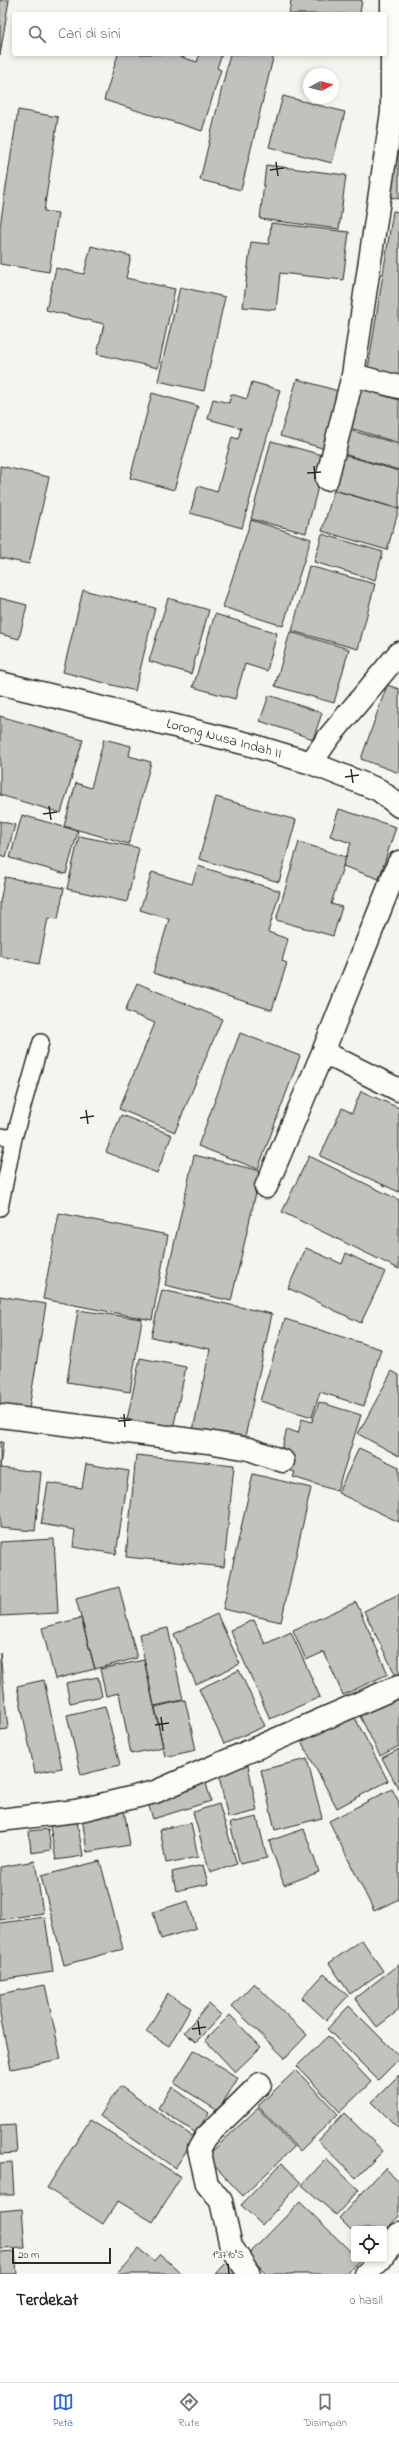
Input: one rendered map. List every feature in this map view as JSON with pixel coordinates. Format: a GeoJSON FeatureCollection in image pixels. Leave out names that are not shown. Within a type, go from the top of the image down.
{"type":"FeatureCollection","features":[{"type":"Feature","properties":{"kind":"street"},"geometry":{"type":"LineString","coordinates":[[327,479],[352,375],[392,112],[392,0]]}},
{"type":"Feature","properties":{"kind":"street"},"geometry":{"type":"LineString","coordinates":[[352,375],[399,387]]}},
{"type":"Feature","properties":{"kind":"street"},"geometry":{"type":"LineString","coordinates":[[312,763],[329,737],[399,653]]}},
{"type":"Feature","properties":{"kind":"street","name":"Lorong Nusa Indah II"},"geometry":{"type":"LineString","coordinates":[[0,683],[248,744],[312,763],[379,790],[399,806]]}},
{"type":"Feature","properties":{"kind":"street"},"geometry":{"type":"LineString","coordinates":[[266,1186],[323,1052],[399,862]]}},
{"type":"Feature","properties":{"kind":"street"},"geometry":{"type":"LineString","coordinates":[[323,1052],[399,1090]]}},
{"type":"Feature","properties":{"kind":"street"},"geometry":{"type":"LineString","coordinates":[[0,1416],[214,1443],[249,1449],[283,1461]]}},
{"type":"Feature","properties":{"kind":"street"},"geometry":{"type":"LineString","coordinates":[[0,1820],[76,1811],[155,1792],[399,1686]]}},
{"type":"Feature","properties":{"kind":"street"},"geometry":{"type":"LineString","coordinates":[[249,2274],[231,2246],[221,2201],[207,2184],[199,2148],[206,2137],[260,2084]]}},
{"type":"Feature","properties":{"kind":"street"},"geometry":{"type":"LineString","coordinates":[[387,2251],[399,2234]]}},
{"type":"Feature","properties":{"kind":"street"},"geometry":{"type":"LineString","coordinates":[[366,2274],[378,2262]]}},
{"type":"Feature","properties":{"kind":"lane"},"geometry":{"type":"LineString","coordinates":[[0,1208],[7,1137],[41,1042]]}},
{"type":"Feature","properties":{"kind":"building"},"geometry":{"type":"Polygon","coordinates":[[[0,0],[9,0],[0,55],[0,0]]]}},
{"type":"Feature","properties":{"kind":"building"},"geometry":{"type":"Polygon","coordinates":[[[291,0],[362,0],[360,12],[289,12],[291,0]]]}},
{"type":"Feature","properties":{"kind":"building"},"geometry":{"type":"Polygon","coordinates":[[[117,56],[178,56],[197,62],[199,56],[221,56],[217,68],[221,70],[202,131],[104,100],[117,56]]]}},
{"type":"Feature","properties":{"kind":"building"},"geometry":{"type":"Polygon","coordinates":[[[230,56],[274,56],[241,190],[200,180],[230,56]]]}},
{"type":"Feature","properties":{"kind":"building"},"geometry":{"type":"Polygon","coordinates":[[[283,96],[303,101],[303,104],[314,104],[345,112],[332,163],[269,147],[283,96]]]}},
{"type":"Feature","properties":{"kind":"building"},"geometry":{"type":"Polygon","coordinates":[[[18,110],[58,117],[44,211],[58,213],[49,272],[0,264],[0,226],[18,110]]]}},
{"type":"Feature","properties":{"kind":"building"},"geometry":{"type":"Polygon","coordinates":[[[399,143],[399,199],[386,196],[399,143]]]}},
{"type":"Feature","properties":{"kind":"building"},"geometry":{"type":"Polygon","coordinates":[[[266,165],[346,175],[339,229],[260,219],[266,165]]]}},
{"type":"Feature","properties":{"kind":"building"},"geometry":{"type":"Polygon","coordinates":[[[393,211],[399,212],[399,380],[367,375],[393,211]]]}},
{"type":"Feature","properties":{"kind":"building"},"geometry":{"type":"Polygon","coordinates":[[[271,223],[349,232],[343,280],[280,273],[276,310],[243,307],[251,242],[269,244],[271,223]]]}},
{"type":"Feature","properties":{"kind":"building"},"geometry":{"type":"Polygon","coordinates":[[[91,246],[131,256],[126,278],[175,289],[158,368],[97,354],[104,324],[46,310],[56,268],[84,274],[91,246]]]}},
{"type":"Feature","properties":{"kind":"building"},"geometry":{"type":"Polygon","coordinates":[[[180,287],[225,297],[204,391],[158,381],[180,287]]]}},
{"type":"Feature","properties":{"kind":"building"},"geometry":{"type":"Polygon","coordinates":[[[297,379],[345,393],[329,450],[280,436],[297,379]]]}},
{"type":"Feature","properties":{"kind":"building"},"geometry":{"type":"Polygon","coordinates":[[[252,382],[280,390],[242,528],[190,513],[198,486],[217,492],[232,437],[238,439],[241,428],[208,419],[213,399],[229,403],[231,394],[247,399],[252,382]]]}},
{"type":"Feature","properties":{"kind":"building"},"geometry":{"type":"Polygon","coordinates":[[[361,389],[399,400],[399,443],[350,428],[361,389]]]}},
{"type":"Feature","properties":{"kind":"building"},"geometry":{"type":"Polygon","coordinates":[[[152,393],[198,406],[174,490],[130,478],[152,393]]]}},
{"type":"Feature","properties":{"kind":"building"},"geometry":{"type":"Polygon","coordinates":[[[349,430],[399,444],[399,470],[343,454],[349,430]]]}},
{"type":"Feature","properties":{"kind":"building"},"geometry":{"type":"Polygon","coordinates":[[[271,441],[326,456],[306,533],[251,519],[271,441]]]}},
{"type":"Feature","properties":{"kind":"building"},"geometry":{"type":"Polygon","coordinates":[[[344,455],[399,471],[399,509],[334,490],[344,455]]]}},
{"type":"Feature","properties":{"kind":"building"},"geometry":{"type":"Polygon","coordinates":[[[0,466],[49,477],[29,564],[0,558],[0,466]]]}},
{"type":"Feature","properties":{"kind":"building"},"geometry":{"type":"Polygon","coordinates":[[[334,490],[399,509],[387,550],[322,531],[334,490]]]}},
{"type":"Feature","properties":{"kind":"building"},"geometry":{"type":"Polygon","coordinates":[[[251,520],[311,539],[283,626],[223,607],[251,520]]]}},
{"type":"Feature","properties":{"kind":"building"},"geometry":{"type":"Polygon","coordinates":[[[322,534],[383,552],[375,580],[314,562],[322,534]]]}},
{"type":"Feature","properties":{"kind":"building"},"geometry":{"type":"Polygon","coordinates":[[[309,566],[375,584],[358,649],[292,631],[309,566]]]}},
{"type":"Feature","properties":{"kind":"building"},"geometry":{"type":"Polygon","coordinates":[[[83,590],[155,608],[135,691],[63,672],[83,590]]]}},
{"type":"Feature","properties":{"kind":"building"},"geometry":{"type":"Polygon","coordinates":[[[0,598],[27,605],[19,639],[0,634],[0,598]]]}},
{"type":"Feature","properties":{"kind":"building"},"geometry":{"type":"Polygon","coordinates":[[[168,598],[209,610],[191,674],[149,661],[168,598]]]}},
{"type":"Feature","properties":{"kind":"building"},"geometry":{"type":"Polygon","coordinates":[[[215,614],[277,633],[267,671],[245,664],[235,699],[193,687],[215,614]]]}},
{"type":"Feature","properties":{"kind":"building"},"geometry":{"type":"Polygon","coordinates":[[[290,632],[349,649],[334,703],[275,686],[290,632]]]}},
{"type":"Feature","properties":{"kind":"building"},"geometry":{"type":"Polygon","coordinates":[[[387,685],[399,689],[399,773],[361,759],[387,685]]]}},
{"type":"Feature","properties":{"kind":"building"},"geometry":{"type":"Polygon","coordinates":[[[269,695],[322,713],[313,739],[260,721],[269,695]]]}},
{"type":"Feature","properties":{"kind":"building"},"geometry":{"type":"Polygon","coordinates":[[[0,716],[83,740],[61,813],[0,795],[0,716]]]}},
{"type":"Feature","properties":{"kind":"building"},"geometry":{"type":"Polygon","coordinates":[[[104,739],[131,746],[129,756],[151,762],[129,844],[64,826],[76,783],[91,788],[104,739]]]}},
{"type":"Feature","properties":{"kind":"building"},"geometry":{"type":"Polygon","coordinates":[[[216,797],[296,820],[279,882],[199,859],[216,797]]]}},
{"type":"Feature","properties":{"kind":"building"},"geometry":{"type":"Polygon","coordinates":[[[339,809],[396,827],[379,879],[343,866],[351,843],[330,836],[339,809]]]}},
{"type":"Feature","properties":{"kind":"building"},"geometry":{"type":"Polygon","coordinates":[[[22,815],[78,831],[66,874],[10,858],[22,815]]]}},
{"type":"Feature","properties":{"kind":"building"},"geometry":{"type":"Polygon","coordinates":[[[0,821],[15,825],[6,857],[0,855],[0,821]]]}},
{"type":"Feature","properties":{"kind":"building"},"geometry":{"type":"Polygon","coordinates":[[[79,836],[139,848],[127,902],[67,889],[79,836]]]}},
{"type":"Feature","properties":{"kind":"building"},"geometry":{"type":"Polygon","coordinates":[[[299,842],[346,857],[331,904],[342,907],[333,936],[276,920],[299,842]]]}},
{"type":"Feature","properties":{"kind":"building"},"geometry":{"type":"Polygon","coordinates":[[[198,866],[280,891],[268,932],[288,939],[282,961],[287,963],[272,1010],[153,973],[169,919],[140,910],[152,872],[192,884],[198,866]]]}},
{"type":"Feature","properties":{"kind":"building"},"geometry":{"type":"Polygon","coordinates":[[[5,877],[64,888],[58,919],[48,918],[39,964],[0,956],[0,902],[5,877]]]}},
{"type":"Feature","properties":{"kind":"building"},"geometry":{"type":"Polygon","coordinates":[[[137,983],[222,1019],[175,1132],[119,1109],[155,1023],[125,1011],[137,983]]]}},
{"type":"Feature","properties":{"kind":"building"},"geometry":{"type":"Polygon","coordinates":[[[240,1033],[300,1056],[258,1169],[198,1146],[240,1033]]]}},
{"type":"Feature","properties":{"kind":"building"},"geometry":{"type":"Polygon","coordinates":[[[361,1091],[399,1108],[399,1192],[320,1156],[342,1108],[352,1113],[361,1091]]]}},
{"type":"Feature","properties":{"kind":"building"},"geometry":{"type":"Polygon","coordinates":[[[121,1115],[172,1135],[157,1173],[106,1152],[121,1115]]]}},
{"type":"Feature","properties":{"kind":"building"},"geometry":{"type":"Polygon","coordinates":[[[194,1155],[261,1171],[231,1301],[165,1285],[194,1155]]]}},
{"type":"Feature","properties":{"kind":"building"},"geometry":{"type":"Polygon","coordinates":[[[309,1156],[399,1200],[399,1269],[282,1212],[309,1156]]]}},
{"type":"Feature","properties":{"kind":"building"},"geometry":{"type":"Polygon","coordinates":[[[59,1213],[168,1235],[152,1320],[43,1299],[59,1213]]]}},
{"type":"Feature","properties":{"kind":"building"},"geometry":{"type":"Polygon","coordinates":[[[306,1248],[342,1264],[346,1253],[385,1272],[361,1323],[288,1288],[306,1248]]]}},
{"type":"Feature","properties":{"kind":"building"},"geometry":{"type":"Polygon","coordinates":[[[162,1290],[272,1314],[243,1446],[192,1435],[210,1349],[151,1337],[162,1290]]]}},
{"type":"Feature","properties":{"kind":"building"},"geometry":{"type":"Polygon","coordinates":[[[0,1296],[46,1304],[28,1415],[0,1410],[0,1296]]]}},
{"type":"Feature","properties":{"kind":"building"},"geometry":{"type":"Polygon","coordinates":[[[78,1310],[142,1319],[130,1392],[67,1382],[78,1310]]]}},
{"type":"Feature","properties":{"kind":"building"},"geometry":{"type":"Polygon","coordinates":[[[285,1319],[381,1349],[364,1406],[320,1392],[312,1417],[260,1401],[285,1319]]]}},
{"type":"Feature","properties":{"kind":"building"},"geometry":{"type":"Polygon","coordinates":[[[140,1358],[186,1367],[173,1429],[127,1420],[140,1358]]]}},
{"type":"Feature","properties":{"kind":"building"},"geometry":{"type":"Polygon","coordinates":[[[392,1371],[399,1375],[399,1456],[358,1434],[392,1371]]]}},
{"type":"Feature","properties":{"kind":"building"},"geometry":{"type":"Polygon","coordinates":[[[319,1402],[361,1415],[337,1491],[293,1477],[295,1472],[288,1470],[280,1455],[287,1429],[298,1433],[302,1419],[312,1422],[319,1402]]]}},
{"type":"Feature","properties":{"kind":"building"},"geometry":{"type":"Polygon","coordinates":[[[0,1442],[3,1442],[0,1468],[0,1442]]]}},
{"type":"Feature","properties":{"kind":"building"},"geometry":{"type":"Polygon","coordinates":[[[359,1448],[399,1467],[399,1522],[338,1493],[359,1448]]]}},
{"type":"Feature","properties":{"kind":"building"},"geometry":{"type":"Polygon","coordinates":[[[136,1455],[234,1465],[224,1567],[126,1557],[136,1455]]]}},
{"type":"Feature","properties":{"kind":"building"},"geometry":{"type":"Polygon","coordinates":[[[86,1464],[129,1471],[116,1554],[73,1547],[75,1530],[41,1524],[48,1483],[82,1488],[86,1464]]]}},
{"type":"Feature","properties":{"kind":"building"},"geometry":{"type":"Polygon","coordinates":[[[0,1468],[41,1472],[35,1531],[0,1528],[0,1468]]]}},
{"type":"Feature","properties":{"kind":"building"},"geometry":{"type":"Polygon","coordinates":[[[253,1474],[311,1488],[281,1622],[223,1609],[253,1474]]]}},
{"type":"Feature","properties":{"kind":"building"},"geometry":{"type":"Polygon","coordinates":[[[54,1539],[58,1613],[0,1616],[0,1542],[54,1539]]]}},
{"type":"Feature","properties":{"kind":"building"},"geometry":{"type":"Polygon","coordinates":[[[119,1587],[137,1658],[95,1669],[76,1599],[119,1587]]]}},
{"type":"Feature","properties":{"kind":"building"},"geometry":{"type":"Polygon","coordinates":[[[399,1594],[399,1680],[398,1680],[364,1611],[399,1594]]]}},
{"type":"Feature","properties":{"kind":"building"},"geometry":{"type":"Polygon","coordinates":[[[356,1602],[388,1674],[343,1695],[324,1652],[306,1660],[293,1630],[356,1602]]]}},
{"type":"Feature","properties":{"kind":"building"},"geometry":{"type":"Polygon","coordinates":[[[217,1614],[240,1664],[196,1684],[174,1634],[217,1614]]]}},
{"type":"Feature","properties":{"kind":"building"},"geometry":{"type":"Polygon","coordinates":[[[81,1618],[95,1669],[55,1679],[42,1628],[81,1618]]]}},
{"type":"Feature","properties":{"kind":"building"},"geometry":{"type":"Polygon","coordinates":[[[254,1620],[265,1644],[291,1632],[320,1697],[270,1719],[230,1630],[254,1620]]]}},
{"type":"Feature","properties":{"kind":"building"},"geometry":{"type":"Polygon","coordinates":[[[168,1628],[183,1700],[154,1706],[139,1634],[168,1628]]]}},
{"type":"Feature","properties":{"kind":"building"},"geometry":{"type":"Polygon","coordinates":[[[0,1653],[8,1729],[0,1730],[0,1653]]]}},
{"type":"Feature","properties":{"kind":"building"},"geometry":{"type":"Polygon","coordinates":[[[144,1660],[163,1747],[131,1754],[119,1693],[106,1696],[100,1669],[144,1660]]]}},
{"type":"Feature","properties":{"kind":"building"},"geometry":{"type":"Polygon","coordinates":[[[239,1670],[265,1726],[224,1744],[199,1689],[239,1670]]]}},
{"type":"Feature","properties":{"kind":"building"},"geometry":{"type":"Polygon","coordinates":[[[98,1677],[102,1696],[70,1703],[66,1683],[98,1677]]]}},
{"type":"Feature","properties":{"kind":"building"},"geometry":{"type":"Polygon","coordinates":[[[44,1680],[62,1768],[35,1773],[17,1686],[44,1680]]]}},
{"type":"Feature","properties":{"kind":"building"},"geometry":{"type":"Polygon","coordinates":[[[399,1694],[399,1746],[380,1756],[359,1714],[399,1694]]]}},
{"type":"Feature","properties":{"kind":"building"},"geometry":{"type":"Polygon","coordinates":[[[185,1700],[196,1750],[165,1757],[155,1707],[185,1700]]]}},
{"type":"Feature","properties":{"kind":"building"},"geometry":{"type":"Polygon","coordinates":[[[105,1706],[120,1765],[81,1775],[67,1715],[105,1706]]]}},
{"type":"Feature","properties":{"kind":"building"},"geometry":{"type":"Polygon","coordinates":[[[353,1714],[388,1781],[337,1808],[301,1741],[353,1714]]]}},
{"type":"Feature","properties":{"kind":"building"},"geometry":{"type":"Polygon","coordinates":[[[399,1749],[399,1790],[382,1758],[399,1749]]]}},
{"type":"Feature","properties":{"kind":"building"},"geometry":{"type":"Polygon","coordinates":[[[307,1759],[322,1818],[275,1830],[261,1770],[307,1759]]]}},
{"type":"Feature","properties":{"kind":"building"},"geometry":{"type":"Polygon","coordinates":[[[248,1765],[257,1811],[228,1818],[218,1771],[248,1765]]]}},
{"type":"Feature","properties":{"kind":"building"},"geometry":{"type":"Polygon","coordinates":[[[206,1783],[211,1801],[153,1819],[147,1800],[206,1783]]]}},
{"type":"Feature","properties":{"kind":"building"},"geometry":{"type":"Polygon","coordinates":[[[392,1789],[399,1802],[399,1899],[374,1911],[329,1821],[392,1789]]]}},
{"type":"Feature","properties":{"kind":"building"},"geometry":{"type":"Polygon","coordinates":[[[219,1804],[237,1864],[210,1873],[193,1812],[219,1804]]]}},
{"type":"Feature","properties":{"kind":"building"},"geometry":{"type":"Polygon","coordinates":[[[124,1810],[130,1845],[87,1852],[82,1817],[124,1810]]]}},
{"type":"Feature","properties":{"kind":"building"},"geometry":{"type":"Polygon","coordinates":[[[257,1817],[267,1858],[240,1864],[230,1823],[257,1817]]]}},
{"type":"Feature","properties":{"kind":"building"},"geometry":{"type":"Polygon","coordinates":[[[77,1821],[83,1856],[56,1860],[50,1826],[77,1821]]]}},
{"type":"Feature","properties":{"kind":"building"},"geometry":{"type":"Polygon","coordinates":[[[191,1823],[198,1857],[166,1863],[160,1829],[191,1823]]]}},
{"type":"Feature","properties":{"kind":"building"},"geometry":{"type":"Polygon","coordinates":[[[48,1829],[51,1850],[31,1853],[29,1831],[48,1829]]]}},
{"type":"Feature","properties":{"kind":"building"},"geometry":{"type":"Polygon","coordinates":[[[304,1829],[319,1872],[284,1885],[269,1841],[304,1829]]]}},
{"type":"Feature","properties":{"kind":"building"},"geometry":{"type":"Polygon","coordinates":[[[35,1861],[43,1913],[0,1920],[0,1867],[35,1861]]]}},
{"type":"Feature","properties":{"kind":"building"},"geometry":{"type":"Polygon","coordinates":[[[100,1861],[123,1949],[64,1965],[41,1876],[100,1861]]]}},
{"type":"Feature","properties":{"kind":"building"},"geometry":{"type":"Polygon","coordinates":[[[203,1865],[208,1884],[176,1891],[172,1872],[203,1865]]]}},
{"type":"Feature","properties":{"kind":"building"},"geometry":{"type":"Polygon","coordinates":[[[188,1901],[196,1928],[161,1939],[153,1912],[188,1901]]]}},
{"type":"Feature","properties":{"kind":"building"},"geometry":{"type":"Polygon","coordinates":[[[45,1917],[53,1972],[0,1980],[0,1923],[45,1917]]]}},
{"type":"Feature","properties":{"kind":"building"},"geometry":{"type":"Polygon","coordinates":[[[362,1940],[383,1971],[350,1994],[329,1963],[362,1940]]]}},
{"type":"Feature","properties":{"kind":"building"},"geometry":{"type":"Polygon","coordinates":[[[399,1964],[399,2010],[377,2027],[355,1998],[399,1964]]]}},
{"type":"Feature","properties":{"kind":"building"},"geometry":{"type":"Polygon","coordinates":[[[324,1974],[348,1996],[326,2020],[302,1998],[324,1974]]]}},
{"type":"Feature","properties":{"kind":"building"},"geometry":{"type":"Polygon","coordinates":[[[254,1983],[307,2035],[285,2058],[232,2006],[254,1983]]]}},
{"type":"Feature","properties":{"kind":"building"},"geometry":{"type":"Polygon","coordinates":[[[45,1985],[61,2059],[11,2069],[0,2015],[0,1994],[45,1985]]]}},
{"type":"Feature","properties":{"kind":"building"},"geometry":{"type":"Polygon","coordinates":[[[168,1994],[191,2008],[169,2046],[146,2032],[168,1994]]]}},
{"type":"Feature","properties":{"kind":"building"},"geometry":{"type":"Polygon","coordinates":[[[209,2004],[221,2015],[196,2042],[184,2032],[209,2004]]]}},
{"type":"Feature","properties":{"kind":"building"},"geometry":{"type":"Polygon","coordinates":[[[349,2006],[399,2056],[399,2059],[378,2080],[327,2029],[349,2006]]]}},
{"type":"Feature","properties":{"kind":"building"},"geometry":{"type":"Polygon","coordinates":[[[230,2015],[261,2047],[235,2072],[205,2040],[230,2015]]]}},
{"type":"Feature","properties":{"kind":"building"},"geometry":{"type":"Polygon","coordinates":[[[328,2036],[371,2082],[340,2112],[297,2066],[328,2036]]]}},
{"type":"Feature","properties":{"kind":"building"},"geometry":{"type":"Polygon","coordinates":[[[194,2050],[238,2078],[218,2111],[174,2083],[194,2050]]]}},
{"type":"Feature","properties":{"kind":"building"},"geometry":{"type":"Polygon","coordinates":[[[296,2070],[338,2114],[300,2151],[258,2106],[296,2070]]]}},
{"type":"Feature","properties":{"kind":"building"},"geometry":{"type":"Polygon","coordinates":[[[399,2075],[399,2129],[372,2102],[399,2075]]]}},
{"type":"Feature","properties":{"kind":"building"},"geometry":{"type":"Polygon","coordinates":[[[120,2086],[195,2138],[175,2168],[100,2116],[120,2086]]]}},
{"type":"Feature","properties":{"kind":"building"},"geometry":{"type":"Polygon","coordinates":[[[172,2087],[209,2113],[196,2133],[158,2108],[172,2087]]]}},
{"type":"Feature","properties":{"kind":"building"},"geometry":{"type":"Polygon","coordinates":[[[258,2108],[294,2147],[243,2196],[206,2157],[258,2108]]]}},
{"type":"Feature","properties":{"kind":"building"},"geometry":{"type":"Polygon","coordinates":[[[344,2113],[383,2151],[356,2178],[318,2141],[344,2113]]]}},
{"type":"Feature","properties":{"kind":"building"},"geometry":{"type":"Polygon","coordinates":[[[90,2120],[181,2177],[153,2222],[118,2201],[103,2224],[47,2188],[90,2120]]]}},
{"type":"Feature","properties":{"kind":"building"},"geometry":{"type":"Polygon","coordinates":[[[15,2125],[17,2153],[0,2154],[0,2126],[15,2125]]]}},
{"type":"Feature","properties":{"kind":"building"},"geometry":{"type":"Polygon","coordinates":[[[326,2159],[359,2190],[336,2215],[302,2185],[326,2159]]]}},
{"type":"Feature","properties":{"kind":"building"},"geometry":{"type":"Polygon","coordinates":[[[12,2162],[14,2195],[0,2195],[0,2163],[12,2162]]]}},
{"type":"Feature","properties":{"kind":"building"},"geometry":{"type":"Polygon","coordinates":[[[282,2163],[301,2183],[262,2225],[241,2205],[282,2163]]]}},
{"type":"Feature","properties":{"kind":"building"},"geometry":{"type":"Polygon","coordinates":[[[385,2168],[399,2181],[399,2216],[387,2229],[387,2226],[351,2226],[351,2230],[339,2218],[385,2168]]]}},
{"type":"Feature","properties":{"kind":"building"},"geometry":{"type":"Polygon","coordinates":[[[300,2202],[351,2252],[351,2262],[358,2262],[346,2274],[267,2274],[248,2255],[300,2202]]]}},
{"type":"Feature","properties":{"kind":"building"},"geometry":{"type":"Polygon","coordinates":[[[22,2209],[25,2248],[0,2249],[0,2211],[22,2209]]]}},
{"type":"Feature","properties":{"kind":"building"},"geometry":{"type":"Polygon","coordinates":[[[139,2249],[154,2261],[160,2254],[182,2274],[117,2274],[139,2249]]]}},
{"type":"Feature","properties":{"kind":"building"},"geometry":{"type":"Polygon","coordinates":[[[15,2252],[17,2274],[0,2274],[0,2253],[15,2252]]]}},
{"type":"Feature","properties":{"kind":"building"},"geometry":{"type":"Polygon","coordinates":[[[226,2263],[237,2274],[216,2274],[226,2263]]]}}]}
